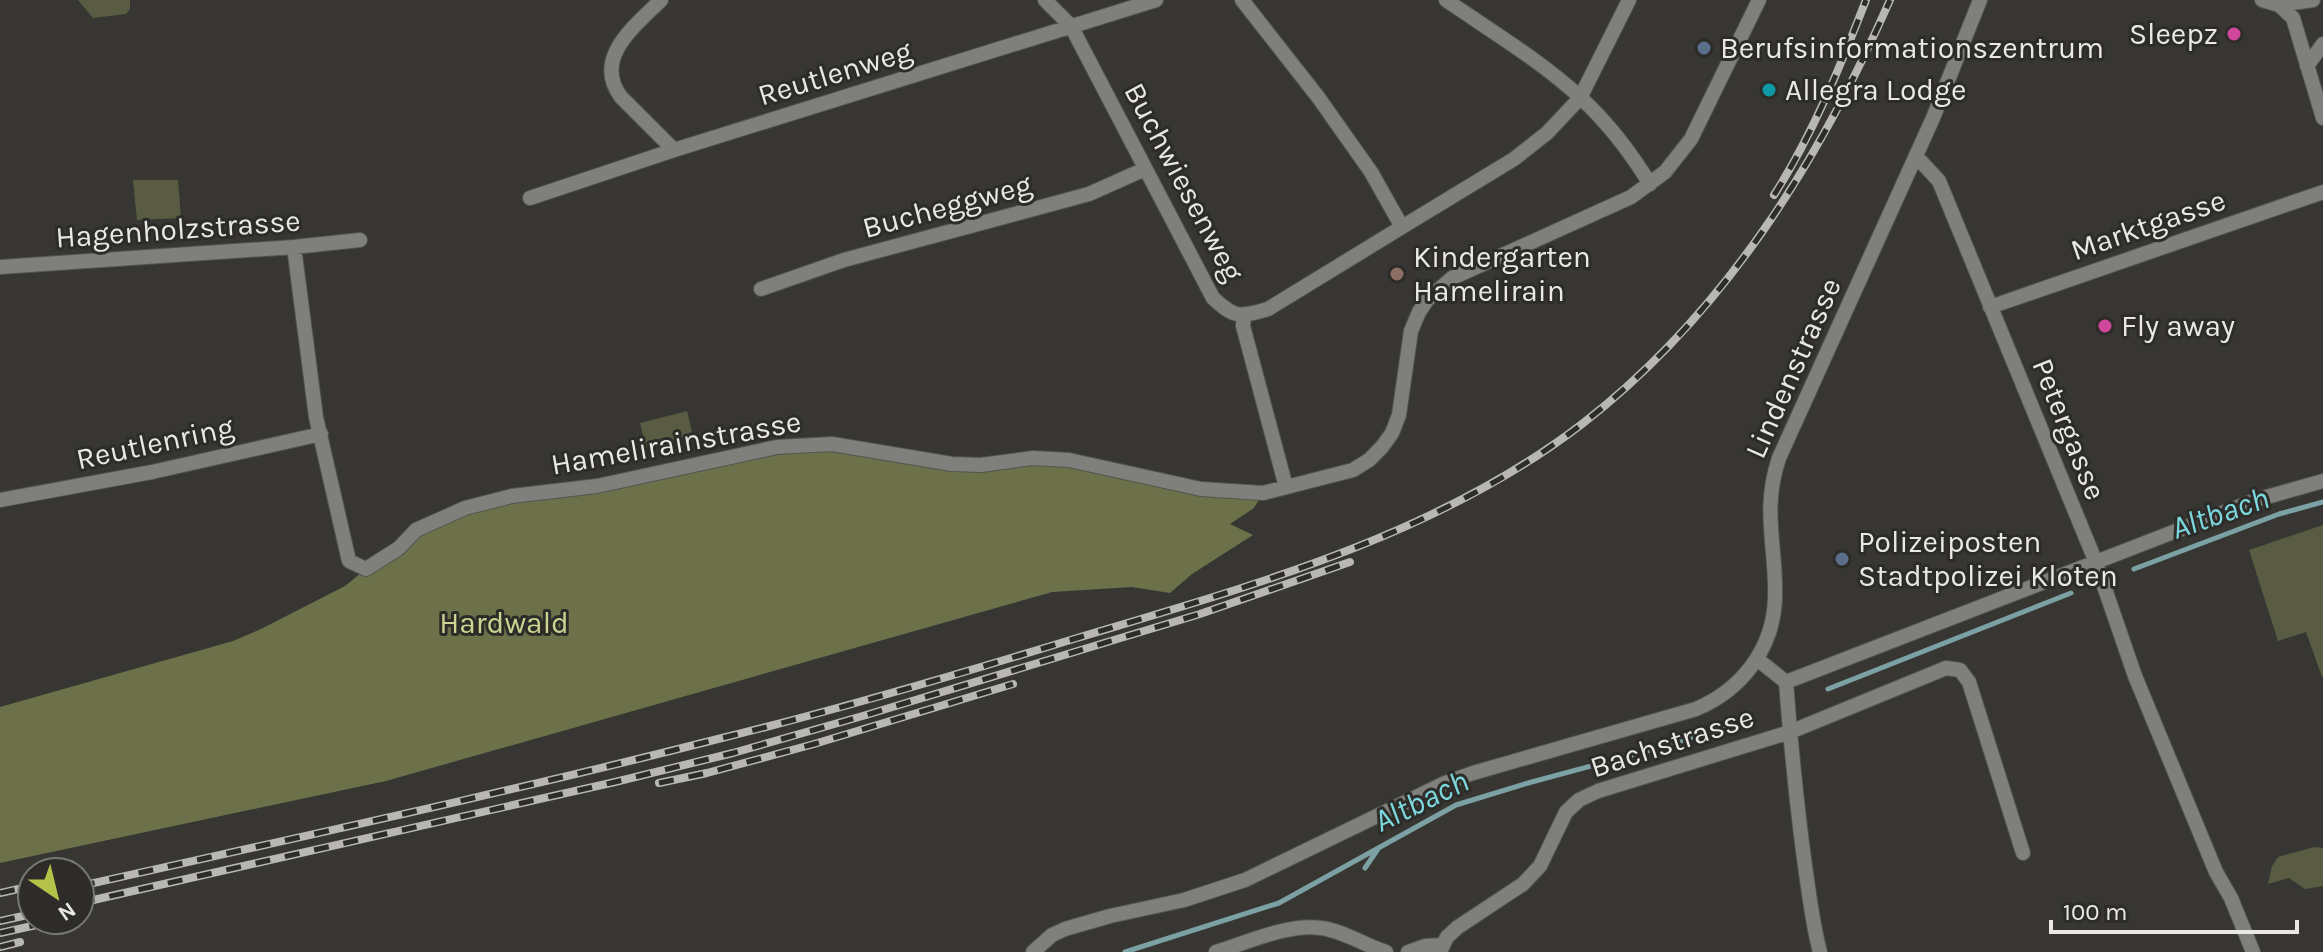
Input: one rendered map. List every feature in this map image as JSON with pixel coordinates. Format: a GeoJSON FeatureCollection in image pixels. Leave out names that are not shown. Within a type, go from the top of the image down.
{"type":"FeatureCollection","features":[{"type":"Feature","properties":{"kind":"street"},"geometry":{"type":"LineString","coordinates":[[661,0],[619,46],[613,58],[611,77],[621,97],[674,150]]}},
{"type":"Feature","properties":{"kind":"street","name":"Buchwiesenweg"},"geometry":{"type":"LineString","coordinates":[[1045,0],[1071,26],[1213,298],[1229,313],[1244,316],[1268,309],[1514,159],[1547,133],[1580,98],[1629,0]]}},
{"type":"Feature","properties":{"kind":"street","name":"Reutlenweg"},"geometry":{"type":"LineString","coordinates":[[530,198],[1156,0]]}},
{"type":"Feature","properties":{"kind":"street"},"geometry":{"type":"LineString","coordinates":[[1242,0],[1363,160],[1402,227]]}},
{"type":"Feature","properties":{"kind":"street"},"geometry":{"type":"LineString","coordinates":[[1446,0],[1580,98],[1622,142],[1650,184]]}},
{"type":"Feature","properties":{"kind":"street","name":"Hamelirainstrasse"},"geometry":{"type":"LineString","coordinates":[[294,247],[316,417],[349,561],[366,569],[399,548],[416,530],[465,508],[512,496],[597,486],[777,447],[832,444],[952,464],[981,465],[1033,458],[1069,460],[1201,489],[1263,493],[1353,470],[1382,447],[1399,415],[1411,331],[1419,312],[1440,286],[1472,267],[1621,202],[1650,184],[1672,164],[1691,139],[1759,0]]}},
{"type":"Feature","properties":{"kind":"street","name":"Lindenstrasse"},"geometry":{"type":"LineString","coordinates":[[1757,659],[1771,626],[1775,602],[1769,521],[1775,472],[1916,156],[1980,0]]}},
{"type":"Feature","properties":{"kind":"street"},"geometry":{"type":"LineString","coordinates":[[2262,0],[2279,5],[2313,0]]}},
{"type":"Feature","properties":{"kind":"street"},"geometry":{"type":"LineString","coordinates":[[2279,5],[2293,18],[2323,118]]}},
{"type":"Feature","properties":{"kind":"street"},"geometry":{"type":"LineString","coordinates":[[2307,66],[2323,44]]}},
{"type":"Feature","properties":{"kind":"street","name":"Petergasse"},"geometry":{"type":"LineString","coordinates":[[1916,156],[1939,181],[2095,560],[2135,676],[2216,872],[2231,898],[2253,952]]}},
{"type":"Feature","properties":{"kind":"street","name":"Bucheggweg"},"geometry":{"type":"LineString","coordinates":[[761,289],[844,260],[1089,194],[1145,169]]}},
{"type":"Feature","properties":{"kind":"street","name":"Marktgasse"},"geometry":{"type":"LineString","coordinates":[[1990,307],[2323,192]]}},
{"type":"Feature","properties":{"kind":"street","name":"Hagenholzstrasse"},"geometry":{"type":"LineString","coordinates":[[0,267],[360,240]]}},
{"type":"Feature","properties":{"kind":"street"},"geometry":{"type":"LineString","coordinates":[[1244,316],[1243,326],[1286,487]]}},
{"type":"Feature","properties":{"kind":"street","name":"Reutlenring"},"geometry":{"type":"LineString","coordinates":[[0,500],[152,472],[321,434]]}},
{"type":"Feature","properties":{"kind":"street"},"geometry":{"type":"LineString","coordinates":[[1786,682],[2095,560],[2256,500],[2323,481]]}},
{"type":"Feature","properties":{"kind":"street"},"geometry":{"type":"LineString","coordinates":[[1033,952],[1052,935],[1065,929],[1184,900],[1245,880],[1445,783],[1696,709],[1739,682],[1757,659],[1786,682],[1801,837],[1820,952]]}},
{"type":"Feature","properties":{"kind":"street","name":"Bachstrasse"},"geometry":{"type":"LineString","coordinates":[[1408,952],[1425,946],[1441,948],[1458,927],[1523,884],[1540,866],[1566,812],[1579,800],[1598,791],[1790,732],[1946,668],[1960,670],[1969,682],[2023,853]]}},
{"type":"Feature","properties":{"kind":"street"},"geometry":{"type":"LineString","coordinates":[[1216,952],[1290,929],[1319,927],[1342,933],[1386,952]]}},
{"type":"Feature","properties":{"kind":"green space"},"geometry":{"type":"Polygon","coordinates":[[[78,0],[130,0],[130,9],[126,14],[93,18],[78,0]]]}},
{"type":"Feature","properties":{"kind":"green space"},"geometry":{"type":"Polygon","coordinates":[[[133,180],[178,180],[181,218],[137,220],[133,180]]]}},
{"type":"Feature","properties":{"kind":"green space"},"geometry":{"type":"Polygon","coordinates":[[[687,411],[693,436],[646,447],[640,423],[687,411]]]}},
{"type":"Feature","properties":{"kind":"green space","name":"Hardwald"},"geometry":{"type":"Polygon","coordinates":[[[832,444],[952,464],[1033,458],[1263,493],[1254,508],[1230,524],[1253,535],[1192,574],[1170,593],[1132,587],[1052,592],[386,781],[33,856],[16,856],[16,860],[0,863],[0,707],[233,641],[345,586],[366,569],[465,508],[832,444]]]}},
{"type":"Feature","properties":{"kind":"green space"},"geometry":{"type":"Polygon","coordinates":[[[2323,525],[2322,677],[2306,632],[2278,641],[2249,550],[2323,525]]]}},
{"type":"Feature","properties":{"kind":"green space"},"geometry":{"type":"Polygon","coordinates":[[[2314,847],[2323,848],[2323,886],[2305,889],[2289,878],[2268,884],[2272,866],[2278,857],[2314,847]]]}},
{"type":"Feature","properties":{"kind":"waterway","name":"Altbach"},"geometry":{"type":"LineString","coordinates":[[2134,569],[2279,514],[2323,502]]}},
{"type":"Feature","properties":{"kind":"waterway","name":"Altbach"},"geometry":{"type":"LineString","coordinates":[[1828,689],[2071,593]]}},
{"type":"Feature","properties":{"kind":"waterway","name":"Altbach"},"geometry":{"type":"LineString","coordinates":[[1125,952],[1279,903],[1456,805],[1669,745],[1748,719]]}},
{"type":"Feature","properties":{"kind":"waterway"},"geometry":{"type":"LineString","coordinates":[[1365,868],[1378,849]]}},
{"type":"Feature","properties":{"kind":"railway"},"geometry":{"type":"LineString","coordinates":[[1774,195],[1813,124],[1866,0]]}},
{"type":"Feature","properties":{"kind":"railway"},"geometry":{"type":"LineString","coordinates":[[96,882],[553,779],[895,692],[1275,577],[1340,554],[1466,497],[1526,463],[1582,424],[1633,381],[1680,335],[1723,285],[1799,177],[1832,119],[1890,0]]}},
{"type":"Feature","properties":{"kind":"railway"},"geometry":{"type":"LineString","coordinates":[[96,899],[733,753],[1200,614],[1350,562]]}},
{"type":"Feature","properties":{"kind":"railway"},"geometry":{"type":"LineString","coordinates":[[659,783],[814,744],[1013,684]]}},
{"type":"Feature","properties":{"kind":"railway"},"geometry":{"type":"LineString","coordinates":[[0,893],[16,890]]}},
{"type":"Feature","properties":{"kind":"railway"},"geometry":{"type":"LineString","coordinates":[[0,921],[16,918]]}},
{"type":"Feature","properties":{"kind":"railway"},"geometry":{"type":"LineString","coordinates":[[0,933],[16,929]]}},
{"type":"Feature","properties":{"kind":"railway"},"geometry":{"type":"LineString","coordinates":[[0,947],[20,942]]}},
{"type":"Feature","properties":{"kind":"place","name":"Sleepz"},"geometry":{"type":"Point","coordinates":[2234,34]}},
{"type":"Feature","properties":{"kind":"place","name":"Berufsinformationszentrum"},"geometry":{"type":"Point","coordinates":[1704,48]}},
{"type":"Feature","properties":{"kind":"place","name":"Allegra Lodge"},"geometry":{"type":"Point","coordinates":[1769,90]}},
{"type":"Feature","properties":{"kind":"place","name":"Kindergarten Hamelirain"},"geometry":{"type":"Point","coordinates":[1397,274]}},
{"type":"Feature","properties":{"kind":"place","name":"Fly away"},"geometry":{"type":"Point","coordinates":[2105,326]}},
{"type":"Feature","properties":{"kind":"place","name":"Polizeiposten Stadtpolizei Kloten"},"geometry":{"type":"Point","coordinates":[1842,559]}}]}
